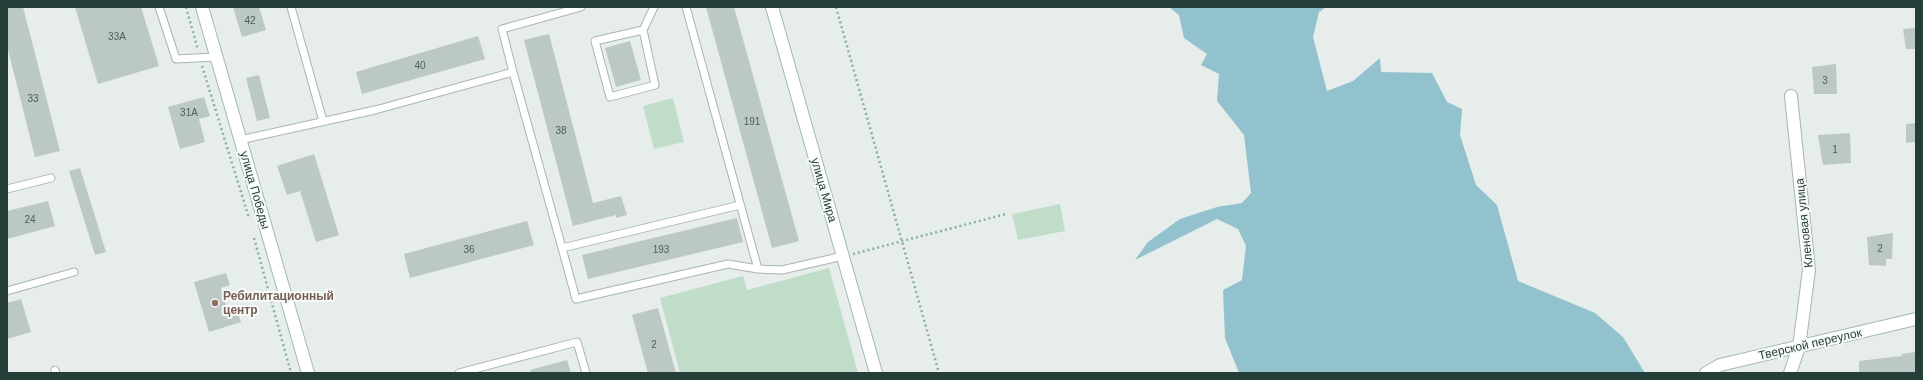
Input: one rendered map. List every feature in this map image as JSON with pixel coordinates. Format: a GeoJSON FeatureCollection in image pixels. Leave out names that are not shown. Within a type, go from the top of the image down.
{"type":"FeatureCollection","features":[{"type":"Feature","properties":{"kind":"street","name":"улица Победы"},"geometry":{"type":"LineString","coordinates":[[202,7],[308,373]]}},
{"type":"Feature","properties":{"kind":"street","name":"улица Мира"},"geometry":{"type":"LineString","coordinates":[[772,7],[876,373]]}},
{"type":"Feature","properties":{"kind":"street","name":"Кленовая улица"},"geometry":{"type":"LineString","coordinates":[[1790,96],[1810,270],[1799,347],[1790,373]]}},
{"type":"Feature","properties":{"kind":"street","name":"Тверской переулок"},"geometry":{"type":"LineString","coordinates":[[1706,373],[1720,365],[1916,319]]}},
{"type":"Feature","properties":{"kind":"lane"},"geometry":{"type":"LineString","coordinates":[[160,7],[176,59],[216,57]]}},
{"type":"Feature","properties":{"kind":"lane"},"geometry":{"type":"LineString","coordinates":[[291,7],[323,121]]}},
{"type":"Feature","properties":{"kind":"lane"},"geometry":{"type":"LineString","coordinates":[[581,7],[502,29],[576,298],[728,264],[758,269],[782,270],[843,256]]}},
{"type":"Feature","properties":{"kind":"lane"},"geometry":{"type":"LineString","coordinates":[[643,30],[595,41],[610,97],[655,85],[643,30],[654,7]]}},
{"type":"Feature","properties":{"kind":"lane"},"geometry":{"type":"LineString","coordinates":[[686,7],[758,269]]}},
{"type":"Feature","properties":{"kind":"lane"},"geometry":{"type":"LineString","coordinates":[[240,140],[375,110],[513,72]]}},
{"type":"Feature","properties":{"kind":"lane"},"geometry":{"type":"LineString","coordinates":[[7,189],[51,178]]}},
{"type":"Feature","properties":{"kind":"lane"},"geometry":{"type":"LineString","coordinates":[[562,248],[740,204]]}},
{"type":"Feature","properties":{"kind":"lane"},"geometry":{"type":"LineString","coordinates":[[7,291],[74,272]]}},
{"type":"Feature","properties":{"kind":"lane"},"geometry":{"type":"LineString","coordinates":[[459,373],[577,342],[586,373]]}},
{"type":"Feature","properties":{"kind":"path"},"geometry":{"type":"LineString","coordinates":[[186,7],[204,76],[249,219]]}},
{"type":"Feature","properties":{"kind":"path"},"geometry":{"type":"LineString","coordinates":[[836,7],[939,373]]}},
{"type":"Feature","properties":{"kind":"path"},"geometry":{"type":"LineString","coordinates":[[843,256],[1006,214]]}},
{"type":"Feature","properties":{"kind":"path"},"geometry":{"type":"LineString","coordinates":[[253,234],[291,373]]}},
{"type":"Feature","properties":{"kind":"green space"},"geometry":{"type":"Polygon","coordinates":[[[673,98],[684,142],[654,149],[643,106],[673,98]]]}},
{"type":"Feature","properties":{"kind":"green space"},"geometry":{"type":"Polygon","coordinates":[[[1060,204],[1065,231],[1018,240],[1012,214],[1060,204]]]}},
{"type":"Feature","properties":{"kind":"green space"},"geometry":{"type":"Polygon","coordinates":[[[829,268],[858,373],[680,373],[660,298],[743,276],[747,290],[829,268]]]}},
{"type":"Feature","properties":{"kind":"water"},"geometry":{"type":"Polygon","coordinates":[[[1169,7],[1326,7],[1319,12],[1313,37],[1327,91],[1353,81],[1380,58],[1381,72],[1432,73],[1447,102],[1462,109],[1460,135],[1476,185],[1497,205],[1518,281],[1595,313],[1623,337],[1645,373],[1239,373],[1225,338],[1223,290],[1242,280],[1246,246],[1238,229],[1217,219],[1135,260],[1148,242],[1180,219],[1217,207],[1242,203],[1251,193],[1244,135],[1217,101],[1219,74],[1201,65],[1207,54],[1184,38],[1179,15],[1169,7]]]}},
{"type":"Feature","properties":{"kind":"building"},"geometry":{"type":"Polygon","coordinates":[[[7,7],[23,7],[60,151],[35,157],[7,46],[7,7]]]}},
{"type":"Feature","properties":{"kind":"building"},"geometry":{"type":"Polygon","coordinates":[[[75,7],[141,7],[159,66],[98,84],[75,7]]]}},
{"type":"Feature","properties":{"kind":"building"},"geometry":{"type":"Polygon","coordinates":[[[233,7],[259,7],[266,30],[242,37],[233,7]]]}},
{"type":"Feature","properties":{"kind":"building"},"geometry":{"type":"Polygon","coordinates":[[[706,7],[734,7],[799,241],[772,248],[706,7]]]}},
{"type":"Feature","properties":{"kind":"building"},"geometry":{"type":"Polygon","coordinates":[[[1916,28],[1916,49],[1906,49],[1903,29],[1916,28]]]}},
{"type":"Feature","properties":{"kind":"building"},"geometry":{"type":"Polygon","coordinates":[[[549,34],[593,203],[621,196],[627,215],[616,218],[616,215],[573,226],[524,40],[549,34]]]}},
{"type":"Feature","properties":{"kind":"building"},"geometry":{"type":"Polygon","coordinates":[[[478,36],[485,59],[362,94],[356,72],[478,36]]]}},
{"type":"Feature","properties":{"kind":"building"},"geometry":{"type":"Polygon","coordinates":[[[630,41],[641,80],[616,87],[605,48],[630,41]]]}},
{"type":"Feature","properties":{"kind":"building"},"geometry":{"type":"Polygon","coordinates":[[[1836,64],[1837,94],[1814,94],[1812,67],[1836,64]]]}},
{"type":"Feature","properties":{"kind":"building"},"geometry":{"type":"Polygon","coordinates":[[[259,75],[270,118],[257,121],[246,78],[259,75]]]}},
{"type":"Feature","properties":{"kind":"building"},"geometry":{"type":"Polygon","coordinates":[[[204,97],[210,116],[199,119],[205,142],[180,149],[168,107],[204,97]]]}},
{"type":"Feature","properties":{"kind":"building"},"geometry":{"type":"Polygon","coordinates":[[[1916,123],[1916,142],[1906,143],[1906,124],[1916,123]]]}},
{"type":"Feature","properties":{"kind":"building"},"geometry":{"type":"Polygon","coordinates":[[[1850,133],[1851,163],[1823,165],[1818,135],[1850,133]]]}},
{"type":"Feature","properties":{"kind":"building"},"geometry":{"type":"Polygon","coordinates":[[[314,154],[339,235],[316,242],[300,191],[287,195],[277,166],[314,154]]]}},
{"type":"Feature","properties":{"kind":"building"},"geometry":{"type":"Polygon","coordinates":[[[80,168],[106,252],[95,255],[69,171],[80,168]]]}},
{"type":"Feature","properties":{"kind":"building"},"geometry":{"type":"Polygon","coordinates":[[[48,201],[55,226],[7,239],[7,211],[48,201]]]}},
{"type":"Feature","properties":{"kind":"building"},"geometry":{"type":"Polygon","coordinates":[[[737,218],[743,242],[588,279],[582,255],[737,218]]]}},
{"type":"Feature","properties":{"kind":"building"},"geometry":{"type":"Polygon","coordinates":[[[527,221],[534,245],[410,278],[404,254],[527,221]]]}},
{"type":"Feature","properties":{"kind":"building"},"geometry":{"type":"Polygon","coordinates":[[[1893,233],[1892,259],[1886,259],[1886,266],[1869,265],[1867,237],[1893,233]]]}},
{"type":"Feature","properties":{"kind":"building"},"geometry":{"type":"Polygon","coordinates":[[[226,273],[230,285],[221,288],[228,312],[237,310],[241,322],[209,332],[194,282],[226,273]]]}},
{"type":"Feature","properties":{"kind":"building"},"geometry":{"type":"Polygon","coordinates":[[[21,299],[31,332],[7,339],[7,303],[21,299]]]}},
{"type":"Feature","properties":{"kind":"building"},"geometry":{"type":"Polygon","coordinates":[[[658,308],[676,373],[648,373],[632,315],[658,308]]]}},
{"type":"Feature","properties":{"kind":"building"},"geometry":{"type":"Polygon","coordinates":[[[1916,352],[1916,373],[1859,373],[1859,361],[1902,356],[1901,354],[1916,352]]]}},
{"type":"Feature","properties":{"kind":"building"},"geometry":{"type":"Polygon","coordinates":[[[567,360],[571,373],[531,373],[530,370],[567,360]]]}},
{"type":"Feature","properties":{"kind":"place","name":"Ребилитационный центр"},"geometry":{"type":"Point","coordinates":[215,303]}}]}
